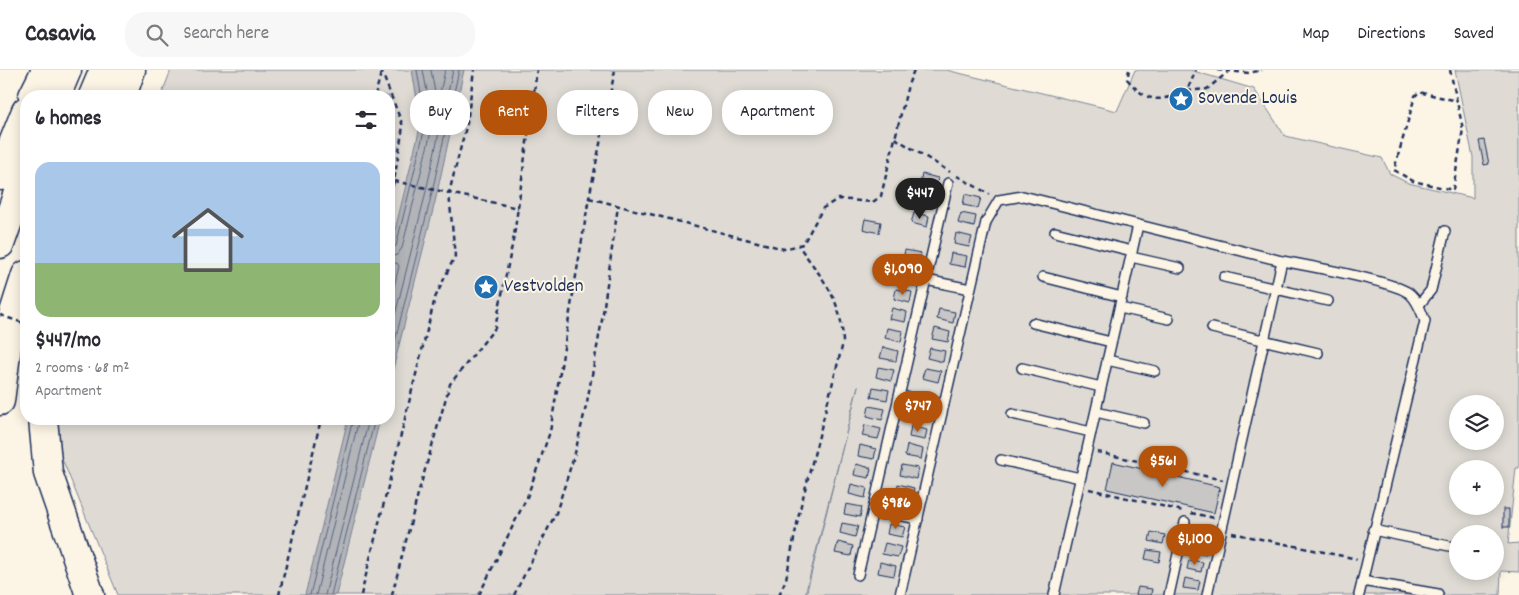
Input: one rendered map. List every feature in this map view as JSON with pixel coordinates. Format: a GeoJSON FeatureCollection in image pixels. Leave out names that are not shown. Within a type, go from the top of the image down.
{"type":"FeatureCollection","features":[{"type":"Feature","properties":{"kind":"highway"},"geometry":{"type":"LineString","coordinates":[[36,90],[46,70]]}},
{"type":"Feature","properties":{"kind":"highway"},"geometry":{"type":"LineString","coordinates":[[59,90],[67,70]]}},
{"type":"Feature","properties":{"kind":"highway"},"geometry":{"type":"LineString","coordinates":[[96,90],[104,70]]}},
{"type":"Feature","properties":{"kind":"highway"},"geometry":{"type":"LineString","coordinates":[[124,90],[131,70]]}},
{"type":"Feature","properties":{"kind":"highway"},"geometry":{"type":"LineString","coordinates":[[0,176],[20,126]]}},
{"type":"Feature","properties":{"kind":"highway"},"geometry":{"type":"LineString","coordinates":[[0,244],[20,187]]}},
{"type":"Feature","properties":{"kind":"highway"},"geometry":{"type":"LineString","coordinates":[[0,356],[20,295]]}},
{"type":"Feature","properties":{"kind":"highway"},"geometry":{"type":"LineString","coordinates":[[0,401],[12,322]]}},
{"type":"Feature","properties":{"kind":"highway"},"geometry":{"type":"LineString","coordinates":[[44,425],[48,472],[90,595]]}},
{"type":"Feature","properties":{"kind":"lane"},"geometry":{"type":"LineString","coordinates":[[858,574],[948,183]]}},
{"type":"Feature","properties":{"kind":"lane"},"geometry":{"type":"LineString","coordinates":[[900,595],[986,222],[999,200],[1022,196],[1282,261],[1386,284],[1409,292],[1419,305],[1425,321],[1373,530],[1359,595]]}},
{"type":"Feature","properties":{"kind":"lane"},"geometry":{"type":"LineString","coordinates":[[1054,595],[1138,225]]}},
{"type":"Feature","properties":{"kind":"lane"},"geometry":{"type":"LineString","coordinates":[[1419,305],[1431,290],[1446,231]]}},
{"type":"Feature","properties":{"kind":"lane"},"geometry":{"type":"LineString","coordinates":[[1055,232],[1180,268]]}},
{"type":"Feature","properties":{"kind":"lane"},"geometry":{"type":"LineString","coordinates":[[1207,595],[1282,261]]}},
{"type":"Feature","properties":{"kind":"lane"},"geometry":{"type":"LineString","coordinates":[[1043,276],[1122,297]]}},
{"type":"Feature","properties":{"kind":"lane"},"geometry":{"type":"LineString","coordinates":[[1224,277],[1328,301]]}},
{"type":"Feature","properties":{"kind":"lane"},"geometry":{"type":"LineString","coordinates":[[926,280],[970,289]]}},
{"type":"Feature","properties":{"kind":"lane"},"geometry":{"type":"LineString","coordinates":[[1120,308],[1169,319]]}},
{"type":"Feature","properties":{"kind":"lane"},"geometry":{"type":"LineString","coordinates":[[1033,323],[1111,342]]}},
{"type":"Feature","properties":{"kind":"lane"},"geometry":{"type":"LineString","coordinates":[[1212,328],[1318,353]]}},
{"type":"Feature","properties":{"kind":"lane"},"geometry":{"type":"LineString","coordinates":[[1107,360],[1155,371]]}},
{"type":"Feature","properties":{"kind":"lane"},"geometry":{"type":"LineString","coordinates":[[1022,368],[1101,387]]}},
{"type":"Feature","properties":{"kind":"lane"},"geometry":{"type":"LineString","coordinates":[[899,396],[944,404]]}},
{"type":"Feature","properties":{"kind":"lane"},"geometry":{"type":"LineString","coordinates":[[1096,412],[1144,423]]}},
{"type":"Feature","properties":{"kind":"lane"},"geometry":{"type":"LineString","coordinates":[[1012,414],[1091,432]]}},
{"type":"Feature","properties":{"kind":"lane"},"geometry":{"type":"LineString","coordinates":[[1001,460],[1079,482]]}},
{"type":"Feature","properties":{"kind":"lane"},"geometry":{"type":"LineString","coordinates":[[873,510],[918,519]]}},
{"type":"Feature","properties":{"kind":"lane"},"geometry":{"type":"LineString","coordinates":[[1169,595],[1185,522]]}},
{"type":"Feature","properties":{"kind":"lane"},"geometry":{"type":"LineString","coordinates":[[1373,530],[1449,545]]}},
{"type":"Feature","properties":{"kind":"lane"},"geometry":{"type":"LineString","coordinates":[[1362,580],[1438,594]]}},
{"type":"Feature","properties":{"kind":"path"},"geometry":{"type":"LineString","coordinates":[[361,595],[435,298],[455,256],[450,194],[467,124],[474,70]]}},
{"type":"Feature","properties":{"kind":"path"},"geometry":{"type":"LineString","coordinates":[[392,595],[418,494],[450,384],[495,328],[518,208],[537,70]]}},
{"type":"Feature","properties":{"kind":"path"},"geometry":{"type":"LineString","coordinates":[[479,595],[527,496],[550,432],[589,198],[615,70]]}},
{"type":"Feature","properties":{"kind":"path"},"geometry":{"type":"LineString","coordinates":[[589,198],[784,249],[803,244],[823,208],[838,199],[873,202],[881,196],[908,85],[914,70]]}},
{"type":"Feature","properties":{"kind":"path"},"geometry":{"type":"LineString","coordinates":[[1129,70],[1127,79],[1140,94],[1153,100],[1163,99],[1187,91],[1207,89],[1228,72]]}},
{"type":"Feature","properties":{"kind":"path"},"geometry":{"type":"LineString","coordinates":[[1187,91],[1196,70]]}},
{"type":"Feature","properties":{"kind":"path"},"geometry":{"type":"LineString","coordinates":[[1217,70],[1249,73],[1262,70]]}},
{"type":"Feature","properties":{"kind":"path"},"geometry":{"type":"LineString","coordinates":[[1450,70],[1457,101],[1463,129],[1453,190],[1413,181],[1394,170],[1415,96],[1419,92],[1457,101]]}},
{"type":"Feature","properties":{"kind":"path"},"geometry":{"type":"LineString","coordinates":[[377,90],[381,71]]}},
{"type":"Feature","properties":{"kind":"path"},"geometry":{"type":"LineString","coordinates":[[381,71],[388,90]]}},
{"type":"Feature","properties":{"kind":"path"},"geometry":{"type":"LineString","coordinates":[[395,108],[402,126],[395,174]]}},
{"type":"Feature","properties":{"kind":"path"},"geometry":{"type":"LineString","coordinates":[[895,138],[999,200]]}},
{"type":"Feature","properties":{"kind":"path"},"geometry":{"type":"LineString","coordinates":[[395,181],[518,208]]}},
{"type":"Feature","properties":{"kind":"path"},"geometry":{"type":"LineString","coordinates":[[514,595],[556,513],[575,453],[597,348],[618,206]]}},
{"type":"Feature","properties":{"kind":"path"},"geometry":{"type":"LineString","coordinates":[[780,595],[786,579],[800,508],[843,343],[842,321],[833,294],[798,245]]}},
{"type":"Feature","properties":{"kind":"path"},"geometry":{"type":"LineString","coordinates":[[279,595],[321,425]]}},
{"type":"Feature","properties":{"kind":"path"},"geometry":{"type":"LineString","coordinates":[[1087,449],[1232,482]]}},
{"type":"Feature","properties":{"kind":"path"},"geometry":{"type":"LineString","coordinates":[[1079,482],[1224,520]]}},
{"type":"Feature","properties":{"kind":"path"},"geometry":{"type":"LineString","coordinates":[[1221,530],[1366,561]]}},
{"type":"Feature","properties":{"kind":"shaded area"},"geometry":{"type":"Polygon","coordinates":[[[171,70],[946,70],[1117,111],[1135,70],[1190,70],[1254,89],[1285,136],[1382,158],[1390,174],[1408,183],[1473,198],[1473,157],[1455,70],[1519,70],[1519,468],[1516,468],[1508,544],[1519,543],[1519,572],[1504,571],[1504,525],[1449,525],[1449,580],[1501,580],[1500,595],[806,595],[858,386],[805,595],[118,595],[56,444],[58,425],[395,425],[395,90],[163,90],[171,70]]]}},
{"type":"Feature","properties":{"kind":"water"},"geometry":{"type":"Polygon","coordinates":[[[412,70],[464,70],[460,90],[415,90],[412,70]]]}},
{"type":"Feature","properties":{"kind":"water"},"geometry":{"type":"Polygon","coordinates":[[[418,135],[450,135],[395,361],[395,230],[418,135]]]}},
{"type":"Feature","properties":{"kind":"water"},"geometry":{"type":"Polygon","coordinates":[[[347,425],[378,425],[336,595],[305,595],[347,425]]]}},
{"type":"Feature","properties":{"kind":"building"},"geometry":{"type":"Polygon","coordinates":[[[1484,140],[1489,164],[1484,165],[1479,141],[1484,140]]]}},
{"type":"Feature","properties":{"kind":"building"},"geometry":{"type":"Polygon","coordinates":[[[922,174],[938,178],[936,188],[920,185],[922,174]]]}},
{"type":"Feature","properties":{"kind":"building"},"geometry":{"type":"Polygon","coordinates":[[[918,194],[934,198],[932,208],[916,205],[918,194]]]}},
{"type":"Feature","properties":{"kind":"building"},"geometry":{"type":"Polygon","coordinates":[[[965,194],[981,198],[978,208],[963,205],[965,194]]]}},
{"type":"Feature","properties":{"kind":"building"},"geometry":{"type":"Polygon","coordinates":[[[914,213],[929,216],[927,227],[911,223],[914,213]]]}},
{"type":"Feature","properties":{"kind":"building"},"geometry":{"type":"Polygon","coordinates":[[[961,213],[976,216],[974,227],[958,223],[961,213]]]}},
{"type":"Feature","properties":{"kind":"building"},"geometry":{"type":"Polygon","coordinates":[[[865,219],[881,222],[879,233],[863,229],[865,219]]]}},
{"type":"Feature","properties":{"kind":"building"},"geometry":{"type":"Polygon","coordinates":[[[956,233],[972,237],[969,247],[954,244],[956,233]]]}},
{"type":"Feature","properties":{"kind":"building"},"geometry":{"type":"Polygon","coordinates":[[[905,250],[921,253],[919,263],[903,260],[905,250]]]}},
{"type":"Feature","properties":{"kind":"building"},"geometry":{"type":"Polygon","coordinates":[[[951,253],[967,256],[965,267],[949,264],[951,253]]]}},
{"type":"Feature","properties":{"kind":"building"},"geometry":{"type":"Polygon","coordinates":[[[900,269],[916,273],[913,283],[898,280],[900,269]]]}},
{"type":"Feature","properties":{"kind":"building"},"geometry":{"type":"Polygon","coordinates":[[[896,289],[912,292],[910,303],[894,299],[896,289]]]}},
{"type":"Feature","properties":{"kind":"building"},"geometry":{"type":"Polygon","coordinates":[[[892,308],[907,312],[905,322],[889,319],[892,308]]]}},
{"type":"Feature","properties":{"kind":"building"},"geometry":{"type":"Polygon","coordinates":[[[939,309],[955,312],[953,323],[937,319],[939,309]]]}},
{"type":"Feature","properties":{"kind":"building"},"geometry":{"type":"Polygon","coordinates":[[[887,328],[903,331],[901,342],[885,338],[887,328]]]}},
{"type":"Feature","properties":{"kind":"building"},"geometry":{"type":"Polygon","coordinates":[[[935,328],[950,332],[948,342],[932,339],[935,328]]]}},
{"type":"Feature","properties":{"kind":"building"},"geometry":{"type":"Polygon","coordinates":[[[883,347],[898,351],[896,361],[880,358],[883,347]]]}},
{"type":"Feature","properties":{"kind":"building"},"geometry":{"type":"Polygon","coordinates":[[[930,348],[945,351],[943,362],[927,358],[930,348]]]}},
{"type":"Feature","properties":{"kind":"building"},"geometry":{"type":"Polygon","coordinates":[[[878,367],[894,370],[891,381],[876,377],[878,367]]]}},
{"type":"Feature","properties":{"kind":"building"},"geometry":{"type":"Polygon","coordinates":[[[925,368],[941,371],[938,382],[922,378],[925,368]]]}},
{"type":"Feature","properties":{"kind":"building"},"geometry":{"type":"Polygon","coordinates":[[[873,387],[889,390],[887,400],[871,397],[873,387]]]}},
{"type":"Feature","properties":{"kind":"building"},"geometry":{"type":"Polygon","coordinates":[[[869,406],[885,409],[882,420],[867,416],[869,406]]]}},
{"type":"Feature","properties":{"kind":"building"},"geometry":{"type":"Polygon","coordinates":[[[916,406],[932,410],[930,420],[914,417],[916,406]]]}},
{"type":"Feature","properties":{"kind":"building"},"geometry":{"type":"Polygon","coordinates":[[[865,425],[881,429],[878,439],[862,436],[865,425]]]}},
{"type":"Feature","properties":{"kind":"building"},"geometry":{"type":"Polygon","coordinates":[[[911,426],[927,430],[925,440],[909,437],[911,426]]]}},
{"type":"Feature","properties":{"kind":"building"},"geometry":{"type":"Polygon","coordinates":[[[860,445],[876,449],[874,459],[858,456],[860,445]]]}},
{"type":"Feature","properties":{"kind":"building"},"geometry":{"type":"Polygon","coordinates":[[[907,445],[923,449],[921,459],[905,456],[907,445]]]}},
{"type":"Feature","properties":{"kind":"building"},"geometry":{"type":"Polygon","coordinates":[[[1113,462],[1220,487],[1214,513],[1107,489],[1113,462]]]}},
{"type":"Feature","properties":{"kind":"building"},"geometry":{"type":"Polygon","coordinates":[[[856,464],[871,468],[869,478],[854,475],[856,464]]]}},
{"type":"Feature","properties":{"kind":"building"},"geometry":{"type":"Polygon","coordinates":[[[902,465],[918,468],[916,479],[900,475],[902,465]]]}},
{"type":"Feature","properties":{"kind":"building"},"geometry":{"type":"Polygon","coordinates":[[[851,484],[867,488],[865,498],[849,494],[851,484]]]}},
{"type":"Feature","properties":{"kind":"building"},"geometry":{"type":"Polygon","coordinates":[[[898,484],[914,488],[911,498],[896,495],[898,484]]]}},
{"type":"Feature","properties":{"kind":"building"},"geometry":{"type":"Polygon","coordinates":[[[846,504],[862,507],[860,517],[844,514],[846,504]]]}},
{"type":"Feature","properties":{"kind":"building"},"geometry":{"type":"Polygon","coordinates":[[[1504,509],[1509,509],[1509,527],[1504,527],[1504,509]]]}},
{"type":"Feature","properties":{"kind":"building"},"geometry":{"type":"Polygon","coordinates":[[[842,523],[858,526],[855,537],[840,533],[842,523]]]}},
{"type":"Feature","properties":{"kind":"building"},"geometry":{"type":"Polygon","coordinates":[[[889,524],[905,527],[902,537],[887,534],[889,524]]]}},
{"type":"Feature","properties":{"kind":"building"},"geometry":{"type":"Polygon","coordinates":[[[1151,532],[1165,535],[1163,544],[1149,541],[1151,532]]]}},
{"type":"Feature","properties":{"kind":"building"},"geometry":{"type":"Polygon","coordinates":[[[838,542],[853,546],[851,556],[835,553],[838,542]]]}},
{"type":"Feature","properties":{"kind":"building"},"geometry":{"type":"Polygon","coordinates":[[[1193,542],[1208,545],[1206,554],[1191,551],[1193,542]]]}},
{"type":"Feature","properties":{"kind":"building"},"geometry":{"type":"Polygon","coordinates":[[[885,543],[901,547],[898,557],[882,554],[885,543]]]}},
{"type":"Feature","properties":{"kind":"building"},"geometry":{"type":"Polygon","coordinates":[[[1147,550],[1161,552],[1159,562],[1145,559],[1147,550]]]}},
{"type":"Feature","properties":{"kind":"building"},"geometry":{"type":"Polygon","coordinates":[[[1189,560],[1203,562],[1201,572],[1187,569],[1189,560]]]}},
{"type":"Feature","properties":{"kind":"building"},"geometry":{"type":"Polygon","coordinates":[[[880,562],[896,566],[894,576],[878,573],[880,562]]]}},
{"type":"Feature","properties":{"kind":"building"},"geometry":{"type":"Polygon","coordinates":[[[1185,578],[1200,581],[1198,590],[1183,588],[1185,578]]]}},
{"type":"Feature","properties":{"kind":"building"},"geometry":{"type":"Polygon","coordinates":[[[1138,587],[1152,589],[1151,595],[1136,595],[1138,587]]]}},
{"type":"Feature","properties":{"kind":"place","name":"Sovende Louis"},"geometry":{"type":"Point","coordinates":[1181,99]}},
{"type":"Feature","properties":{"kind":"place","name":"Vestvolden"},"geometry":{"type":"Point","coordinates":[486,287]}}]}
